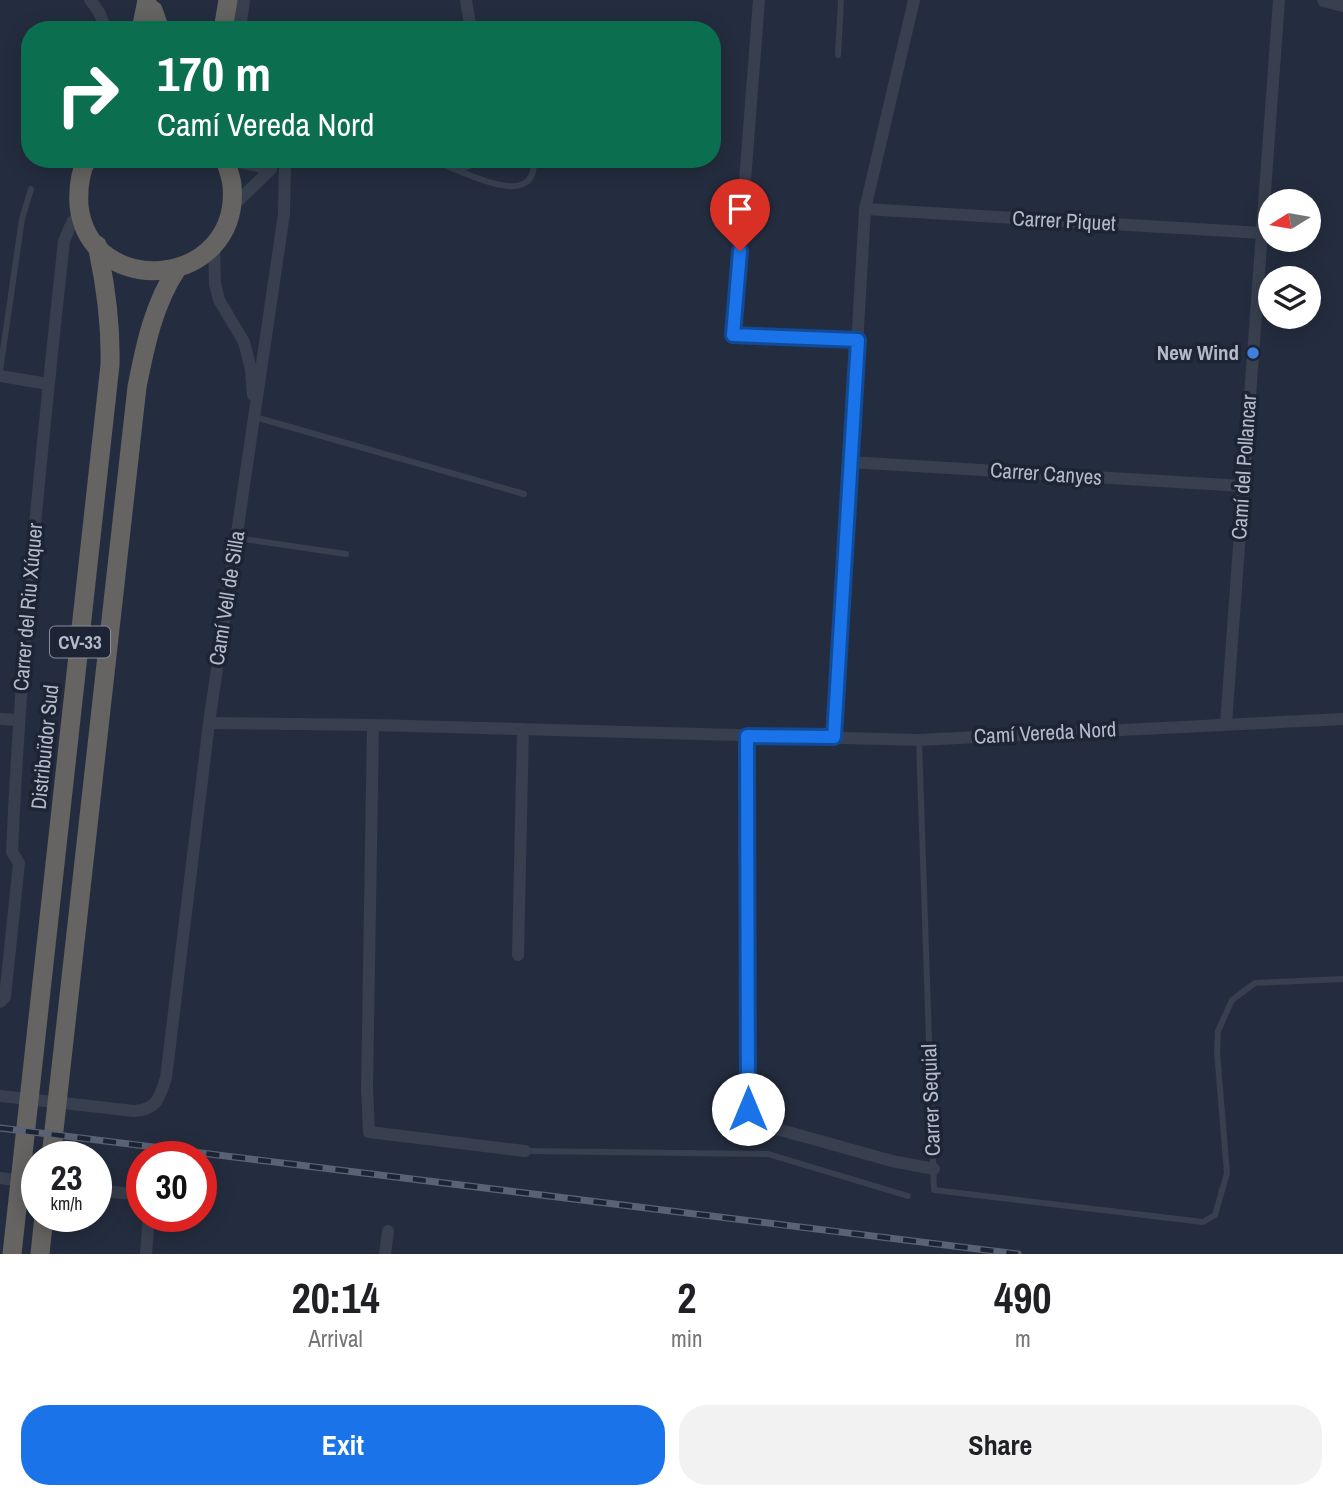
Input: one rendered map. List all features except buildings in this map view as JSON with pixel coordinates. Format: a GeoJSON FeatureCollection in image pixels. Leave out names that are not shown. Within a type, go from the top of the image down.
{"type":"FeatureCollection","features":[{"type":"Feature","properties":{"kind":"highway"},"geometry":{"type":"LineString","coordinates":[[224,21],[228,0]]}},
{"type":"Feature","properties":{"kind":"highway","name":"CV-33"},"geometry":{"type":"LineString","coordinates":[[82,168],[78,191],[80,215],[87,231],[113,260],[134,269],[155,272],[177,269],[197,260],[214,246],[226,228],[232,208],[232,183],[228,168]]}},
{"type":"Feature","properties":{"kind":"highway","name":"Distribuïdor Sud"},"geometry":{"type":"LineString","coordinates":[[12,1254],[110,365],[111,331],[97,245]]}},
{"type":"Feature","properties":{"kind":"highway","name":"CV-33"},"geometry":{"type":"LineString","coordinates":[[53,1141],[137,387],[153,319],[177,269]]}},
{"type":"Feature","properties":{"kind":"street"},"geometry":{"type":"LineString","coordinates":[[90,0],[102,21]]}},
{"type":"Feature","properties":{"kind":"street"},"geometry":{"type":"LineString","coordinates":[[232,21],[234,0]]}},
{"type":"Feature","properties":{"kind":"street"},"geometry":{"type":"LineString","coordinates":[[240,21],[243,0]]}},
{"type":"Feature","properties":{"kind":"street"},"geometry":{"type":"LineString","coordinates":[[466,0],[470,21]]}},
{"type":"Feature","properties":{"kind":"street"},"geometry":{"type":"LineString","coordinates":[[759,0],[733,335],[858,340]]}},
{"type":"Feature","properties":{"kind":"street"},"geometry":{"type":"LineString","coordinates":[[834,737],[865,209],[914,0]]}},
{"type":"Feature","properties":{"kind":"street","name":"Camí del Pollancar"},"geometry":{"type":"LineString","coordinates":[[1265,189],[1279,0]]}},
{"type":"Feature","properties":{"kind":"street"},"geometry":{"type":"LineString","coordinates":[[1324,0],[1343,5]]}},
{"type":"Feature","properties":{"kind":"street"},"geometry":{"type":"LineString","coordinates":[[266,168],[271,169]]}},
{"type":"Feature","properties":{"kind":"street","name":"Camí Vell de Silla"},"geometry":{"type":"LineString","coordinates":[[0,1096],[146,1110],[157,1102],[166,1078],[209,723],[284,214],[287,168]]}},
{"type":"Feature","properties":{"kind":"street"},"geometry":{"type":"LineString","coordinates":[[232,208],[271,169]]}},
{"type":"Feature","properties":{"kind":"street","name":"Carrer Piquet"},"geometry":{"type":"LineString","coordinates":[[865,209],[1258,233]]}},
{"type":"Feature","properties":{"kind":"street","name":"Carrer del Riu Xúquer"},"geometry":{"type":"LineString","coordinates":[[0,1002],[5,997],[19,863],[12,852],[18,720],[48,384],[64,241],[72,222],[80,215]]}},
{"type":"Feature","properties":{"kind":"street"},"geometry":{"type":"LineString","coordinates":[[214,246],[215,284],[219,300],[244,342],[251,369],[255,417]]}},
{"type":"Feature","properties":{"kind":"street","name":"Camí del Pollancar"},"geometry":{"type":"LineString","coordinates":[[1226,724],[1261,252]]}},
{"type":"Feature","properties":{"kind":"street"},"geometry":{"type":"LineString","coordinates":[[0,373],[48,384]]}},
{"type":"Feature","properties":{"kind":"street","name":"Carrer Canyes"},"geometry":{"type":"LineString","coordinates":[[850,462],[1243,486]]}},
{"type":"Feature","properties":{"kind":"street"},"geometry":{"type":"LineString","coordinates":[[0,719],[18,720]]}},
{"type":"Feature","properties":{"kind":"street","name":"Camí Vereda Nord"},"geometry":{"type":"LineString","coordinates":[[523,729],[919,740],[1343,719]]}},
{"type":"Feature","properties":{"kind":"street"},"geometry":{"type":"LineString","coordinates":[[209,723],[523,729],[517,955]]}},
{"type":"Feature","properties":{"kind":"street"},"geometry":{"type":"LineString","coordinates":[[373,725],[367,1089],[369,1132],[525,1151]]}},
{"type":"Feature","properties":{"kind":"street"},"geometry":{"type":"LineString","coordinates":[[747,736],[748,1109],[756,1123],[892,1161],[933,1169]]}},
{"type":"Feature","properties":{"kind":"street"},"geometry":{"type":"LineString","coordinates":[[0,1178],[21,1181]]}},
{"type":"Feature","properties":{"kind":"street"},"geometry":{"type":"LineString","coordinates":[[386,1254],[388,1231]]}},
{"type":"Feature","properties":{"kind":"street"},"geometry":{"type":"LineString","coordinates":[[146,1254],[148,1232]]}},
{"type":"Feature","properties":{"kind":"lane"},"geometry":{"type":"LineString","coordinates":[[838,55],[841,0]]}},
{"type":"Feature","properties":{"kind":"lane"},"geometry":{"type":"LineString","coordinates":[[454,168],[503,187],[516,187],[526,183],[533,175],[533,168]]}},
{"type":"Feature","properties":{"kind":"lane"},"geometry":{"type":"LineString","coordinates":[[458,170],[464,168]]}},
{"type":"Feature","properties":{"kind":"lane"},"geometry":{"type":"LineString","coordinates":[[0,373],[22,219],[31,189]]}},
{"type":"Feature","properties":{"kind":"lane"},"geometry":{"type":"LineString","coordinates":[[255,417],[524,494]]}},
{"type":"Feature","properties":{"kind":"lane"},"geometry":{"type":"LineString","coordinates":[[237,538],[346,554]]}},
{"type":"Feature","properties":{"kind":"lane","name":"Carrer Sequial"},"geometry":{"type":"LineString","coordinates":[[919,740],[934,1190],[1203,1222],[1215,1215],[1227,1173],[1217,1052],[1218,1031],[1232,1000],[1255,983],[1343,979]]}},
{"type":"Feature","properties":{"kind":"lane"},"geometry":{"type":"LineString","coordinates":[[525,1151],[768,1154],[908,1196]]}},
{"type":"Feature","properties":{"kind":"railway"},"geometry":{"type":"LineString","coordinates":[[0,1128],[1018,1254]]}},
{"type":"Feature","properties":{"kind":"place","name":"New Wind"},"geometry":{"type":"Point","coordinates":[1253,353]}},
{"type":"Feature","properties":{"kind":"route"},"geometry":{"type":"LineString","coordinates":[[740,251],[733,335],[858,340],[834,737],[747,736],[748,1109]]}}]}
